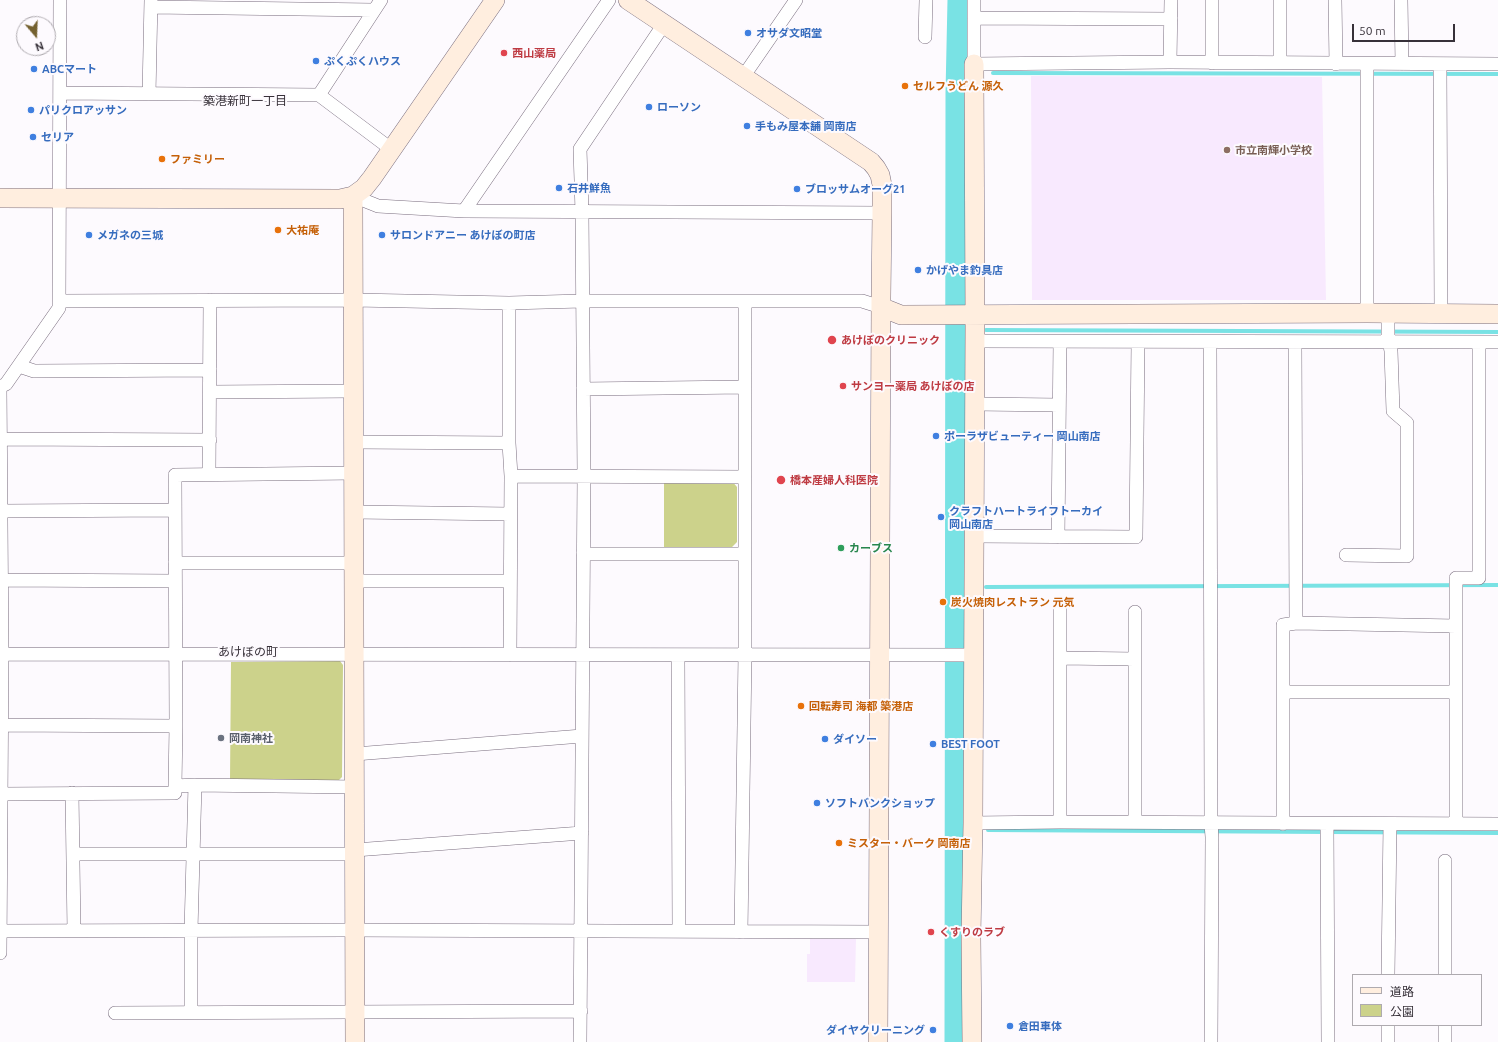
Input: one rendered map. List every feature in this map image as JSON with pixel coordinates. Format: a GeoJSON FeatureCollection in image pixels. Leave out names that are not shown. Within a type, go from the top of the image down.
{"type":"FeatureCollection","features":[{"type":"Feature","properties":{"kind":"street"},"geometry":{"type":"LineString","coordinates":[[0,953],[2,724],[0,387],[6,384],[59,308],[60,0]]}},
{"type":"Feature","properties":{"kind":"street"},"geometry":{"type":"LineString","coordinates":[[0,198],[340,199],[353,196],[364,188],[372,178],[495,0]]}},
{"type":"Feature","properties":{"kind":"street"},"geometry":{"type":"LineString","coordinates":[[464,210],[609,0]]}},
{"type":"Feature","properties":{"kind":"street"},"geometry":{"type":"LineString","coordinates":[[628,0],[871,162],[880,176],[882,185],[882,213],[878,1042]]}},
{"type":"Feature","properties":{"kind":"street"},"geometry":{"type":"LineString","coordinates":[[743,77],[796,0]]}},
{"type":"Feature","properties":{"kind":"street"},"geometry":{"type":"LineString","coordinates":[[925,37],[926,0]]}},
{"type":"Feature","properties":{"kind":"street"},"geometry":{"type":"LineString","coordinates":[[972,1042],[971,936],[973,823],[962,656],[974,536],[975,341],[965,315],[974,64],[974,0]]}},
{"type":"Feature","properties":{"kind":"street"},"geometry":{"type":"LineString","coordinates":[[1170,62],[1171,0]]}},
{"type":"Feature","properties":{"kind":"street"},"geometry":{"type":"LineString","coordinates":[[1212,0],[1212,63]]}},
{"type":"Feature","properties":{"kind":"street"},"geometry":{"type":"LineString","coordinates":[[1280,0],[1280,63]]}},
{"type":"Feature","properties":{"kind":"street"},"geometry":{"type":"LineString","coordinates":[[1335,0],[1336,64]]}},
{"type":"Feature","properties":{"kind":"street"},"geometry":{"type":"LineString","coordinates":[[1401,0],[1402,64]]}},
{"type":"Feature","properties":{"kind":"street"},"geometry":{"type":"LineString","coordinates":[[149,94],[151,3],[377,5]]}},
{"type":"Feature","properties":{"kind":"street"},"geometry":{"type":"LineString","coordinates":[[319,95],[377,5]]}},
{"type":"Feature","properties":{"kind":"street"},"geometry":{"type":"LineString","coordinates":[[974,18],[1171,19]]}},
{"type":"Feature","properties":{"kind":"street"},"geometry":{"type":"LineString","coordinates":[[580,1042],[582,931],[582,655],[584,476],[582,212],[580,149],[664,24]]}},
{"type":"Feature","properties":{"kind":"street"},"geometry":{"type":"LineString","coordinates":[[974,64],[1170,62],[1280,63],[1336,64],[1367,71],[1402,64],[1440,71],[1498,64]]}},
{"type":"Feature","properties":{"kind":"street"},"geometry":{"type":"LineString","coordinates":[[1367,71],[1367,313]]}},
{"type":"Feature","properties":{"kind":"street"},"geometry":{"type":"LineString","coordinates":[[1440,71],[1441,314]]}},
{"type":"Feature","properties":{"kind":"street"},"geometry":{"type":"LineString","coordinates":[[60,93],[319,95],[391,149]]}},
{"type":"Feature","properties":{"kind":"street"},"geometry":{"type":"LineString","coordinates":[[353,196],[378,206],[464,210],[882,213]]}},
{"type":"Feature","properties":{"kind":"street"},"geometry":{"type":"LineString","coordinates":[[353,196],[355,1042]]}},
{"type":"Feature","properties":{"kind":"street"},"geometry":{"type":"LineString","coordinates":[[210,300],[210,474]]}},
{"type":"Feature","properties":{"kind":"street"},"geometry":{"type":"LineString","coordinates":[[60,301],[354,300],[509,303],[582,301],[862,301],[900,315],[1367,313],[1389,329],[1479,342],[1498,342]]}},
{"type":"Feature","properties":{"kind":"street"},"geometry":{"type":"LineString","coordinates":[[741,932],[745,654],[745,301]]}},
{"type":"Feature","properties":{"kind":"street"},"geometry":{"type":"LineString","coordinates":[[509,303],[510,655]]}},
{"type":"Feature","properties":{"kind":"street"},"geometry":{"type":"LineString","coordinates":[[975,341],[1295,342],[1389,329],[1441,314],[1498,314]]}},
{"type":"Feature","properties":{"kind":"street"},"geometry":{"type":"LineString","coordinates":[[1346,556],[1407,556],[1407,423],[1393,411],[1389,329]]}},
{"type":"Feature","properties":{"kind":"street"},"geometry":{"type":"LineString","coordinates":[[1058,537],[1060,342]]}},
{"type":"Feature","properties":{"kind":"street"},"geometry":{"type":"LineString","coordinates":[[974,536],[1136,537],[1138,342]]}},
{"type":"Feature","properties":{"kind":"street"},"geometry":{"type":"LineString","coordinates":[[1210,342],[1211,1042]]}},
{"type":"Feature","properties":{"kind":"street"},"geometry":{"type":"LineString","coordinates":[[1295,342],[1296,622]]}},
{"type":"Feature","properties":{"kind":"street"},"geometry":{"type":"LineString","coordinates":[[1456,824],[1456,578],[1479,578],[1479,342]]}},
{"type":"Feature","properties":{"kind":"street"},"geometry":{"type":"LineString","coordinates":[[19,366],[34,371],[210,370]]}},
{"type":"Feature","properties":{"kind":"street"},"geometry":{"type":"LineString","coordinates":[[583,389],[745,387]]}},
{"type":"Feature","properties":{"kind":"street"},"geometry":{"type":"LineString","coordinates":[[210,392],[354,391]]}},
{"type":"Feature","properties":{"kind":"street"},"geometry":{"type":"LineString","coordinates":[[975,404],[1059,405]]}},
{"type":"Feature","properties":{"kind":"street"},"geometry":{"type":"LineString","coordinates":[[1,439],[210,440]]}},
{"type":"Feature","properties":{"kind":"street"},"geometry":{"type":"LineString","coordinates":[[354,442],[509,443]]}},
{"type":"Feature","properties":{"kind":"street"},"geometry":{"type":"LineString","coordinates":[[1,794],[175,793],[175,475],[354,473]]}},
{"type":"Feature","properties":{"kind":"street"},"geometry":{"type":"LineString","coordinates":[[510,476],[745,477]]}},
{"type":"Feature","properties":{"kind":"street"},"geometry":{"type":"LineString","coordinates":[[1,511],[174,510]]}},
{"type":"Feature","properties":{"kind":"street"},"geometry":{"type":"LineString","coordinates":[[354,512],[510,514]]}},
{"type":"Feature","properties":{"kind":"street"},"geometry":{"type":"LineString","coordinates":[[583,554],[745,554]]}},
{"type":"Feature","properties":{"kind":"street"},"geometry":{"type":"LineString","coordinates":[[175,563],[510,581]]}},
{"type":"Feature","properties":{"kind":"street"},"geometry":{"type":"LineString","coordinates":[[1,580],[175,581]]}},
{"type":"Feature","properties":{"kind":"street"},"geometry":{"type":"LineString","coordinates":[[1060,609],[1060,822]]}},
{"type":"Feature","properties":{"kind":"street"},"geometry":{"type":"LineString","coordinates":[[1135,612],[1135,822]]}},
{"type":"Feature","properties":{"kind":"street"},"geometry":{"type":"LineString","coordinates":[[1282,824],[1283,625],[1296,622],[1456,626]]}},
{"type":"Feature","properties":{"kind":"street"},"geometry":{"type":"LineString","coordinates":[[1,654],[745,654],[962,656]]}},
{"type":"Feature","properties":{"kind":"street"},"geometry":{"type":"LineString","coordinates":[[678,655],[679,932]]}},
{"type":"Feature","properties":{"kind":"street"},"geometry":{"type":"LineString","coordinates":[[1060,658],[1135,659]]}},
{"type":"Feature","properties":{"kind":"street"},"geometry":{"type":"LineString","coordinates":[[1283,692],[1456,692]]}},
{"type":"Feature","properties":{"kind":"street"},"geometry":{"type":"LineString","coordinates":[[2,724],[176,726]]}},
{"type":"Feature","properties":{"kind":"street"},"geometry":{"type":"LineString","coordinates":[[355,754],[582,736]]}},
{"type":"Feature","properties":{"kind":"street"},"geometry":{"type":"LineString","coordinates":[[175,786],[355,786]]}},
{"type":"Feature","properties":{"kind":"street"},"geometry":{"type":"LineString","coordinates":[[191,1013],[195,786]]}},
{"type":"Feature","properties":{"kind":"street"},"geometry":{"type":"LineString","coordinates":[[72,793],[74,931]]}},
{"type":"Feature","properties":{"kind":"street"},"geometry":{"type":"LineString","coordinates":[[973,823],[1135,822],[1211,830],[1282,824],[1327,830],[1390,830],[1456,824],[1498,824]]}},
{"type":"Feature","properties":{"kind":"street"},"geometry":{"type":"LineString","coordinates":[[1327,830],[1328,1042]]}},
{"type":"Feature","properties":{"kind":"street"},"geometry":{"type":"LineString","coordinates":[[1388,974],[1390,830]]}},
{"type":"Feature","properties":{"kind":"street"},"geometry":{"type":"LineString","coordinates":[[73,854],[355,852],[582,833]]}},
{"type":"Feature","properties":{"kind":"street"},"geometry":{"type":"LineString","coordinates":[[1445,861],[1445,974]]}},
{"type":"Feature","properties":{"kind":"street"},"geometry":{"type":"LineString","coordinates":[[0,931],[355,930],[878,932]]}},
{"type":"Feature","properties":{"kind":"street"},"geometry":{"type":"LineString","coordinates":[[115,1013],[580,1011]]}},
{"type":"Feature","properties":{"kind":"street"},"geometry":{"type":"LineString","coordinates":[[1388,1026],[1388,1042]]}},
{"type":"Feature","properties":{"kind":"street"},"geometry":{"type":"LineString","coordinates":[[1445,1026],[1445,1042]]}},
{"type":"Feature","properties":{"kind":"shaded area"},"geometry":{"type":"Polygon","coordinates":[[[1031,76],[1322,77],[1326,300],[1032,300],[1031,76]]]}},
{"type":"Feature","properties":{"kind":"shaded area"},"geometry":{"type":"Polygon","coordinates":[[[810,939],[856,939],[855,982],[807,982],[807,954],[810,954],[810,939]]]}},
{"type":"Feature","properties":{"kind":"green space"},"geometry":{"type":"Polygon","coordinates":[[[664,480],[731,480],[737,487],[737,542],[730,549],[664,549],[664,480]]]}},
{"type":"Feature","properties":{"kind":"green space"},"geometry":{"type":"Polygon","coordinates":[[[340,661],[343,665],[342,777],[338,781],[230,780],[231,662],[340,661]]]}},
{"type":"Feature","properties":{"kind":"waterway"},"geometry":{"type":"LineString","coordinates":[[957,1042],[958,93],[960,0]]}},
{"type":"Feature","properties":{"kind":"waterway"},"geometry":{"type":"LineString","coordinates":[[993,73],[1498,74]]}},
{"type":"Feature","properties":{"kind":"waterway"},"geometry":{"type":"LineString","coordinates":[[986,330],[1498,332]]}},
{"type":"Feature","properties":{"kind":"waterway"},"geometry":{"type":"LineString","coordinates":[[986,587],[1498,585]]}},
{"type":"Feature","properties":{"kind":"waterway"},"geometry":{"type":"LineString","coordinates":[[957,587],[962,587]]}},
{"type":"Feature","properties":{"kind":"waterway"},"geometry":{"type":"LineString","coordinates":[[957,830],[965,830]]}},
{"type":"Feature","properties":{"kind":"waterway"},"geometry":{"type":"LineString","coordinates":[[988,830],[1498,833]]}},
{"type":"Feature","properties":{"kind":"place","name":"オサダ文昭堂"},"geometry":{"type":"Point","coordinates":[748,33]}},
{"type":"Feature","properties":{"kind":"place","name":"西山薬局"},"geometry":{"type":"Point","coordinates":[504,53]}},
{"type":"Feature","properties":{"kind":"place","name":"ぷくぷくハウス"},"geometry":{"type":"Point","coordinates":[316,61]}},
{"type":"Feature","properties":{"kind":"place","name":"ABCマート"},"geometry":{"type":"Point","coordinates":[34,69]}},
{"type":"Feature","properties":{"kind":"place","name":"セルフうどん 源久"},"geometry":{"type":"Point","coordinates":[905,86]}},
{"type":"Feature","properties":{"kind":"place","name":"ローソン"},"geometry":{"type":"Point","coordinates":[649,107]}},
{"type":"Feature","properties":{"kind":"place","name":"パリクロアッサン"},"geometry":{"type":"Point","coordinates":[31,110]}},
{"type":"Feature","properties":{"kind":"place","name":"手もみ屋本舗 岡南店"},"geometry":{"type":"Point","coordinates":[747,126]}},
{"type":"Feature","properties":{"kind":"place","name":"セリア"},"geometry":{"type":"Point","coordinates":[33,137]}},
{"type":"Feature","properties":{"kind":"place","name":"市立南輝小学校"},"geometry":{"type":"Point","coordinates":[1227,150]}},
{"type":"Feature","properties":{"kind":"place","name":"ファミリー"},"geometry":{"type":"Point","coordinates":[162,159]}},
{"type":"Feature","properties":{"kind":"place","name":"石井鮮魚"},"geometry":{"type":"Point","coordinates":[559,188]}},
{"type":"Feature","properties":{"kind":"place","name":"ブロッサムオーグ21"},"geometry":{"type":"Point","coordinates":[797,189]}},
{"type":"Feature","properties":{"kind":"place","name":"大祐庵"},"geometry":{"type":"Point","coordinates":[278,230]}},
{"type":"Feature","properties":{"kind":"place","name":"メガネの三城"},"geometry":{"type":"Point","coordinates":[89,235]}},
{"type":"Feature","properties":{"kind":"place","name":"サロンドアニー あけぼの町店"},"geometry":{"type":"Point","coordinates":[382,235]}},
{"type":"Feature","properties":{"kind":"place","name":"かげやま釣具店"},"geometry":{"type":"Point","coordinates":[918,270]}},
{"type":"Feature","properties":{"kind":"place","name":"あけぼのクリニック"},"geometry":{"type":"Point","coordinates":[832,340]}},
{"type":"Feature","properties":{"kind":"place","name":"サンヨー薬局 あけぼの店"},"geometry":{"type":"Point","coordinates":[843,386]}},
{"type":"Feature","properties":{"kind":"place","name":"ポーラザビューティー 岡山南店"},"geometry":{"type":"Point","coordinates":[936,436]}},
{"type":"Feature","properties":{"kind":"place","name":"橋本産婦人科医院"},"geometry":{"type":"Point","coordinates":[781,480]}},
{"type":"Feature","properties":{"kind":"place","name":"クラフトハートライフトーカイ 岡山南店"},"geometry":{"type":"Point","coordinates":[941,517]}},
{"type":"Feature","properties":{"kind":"place","name":"カーブス"},"geometry":{"type":"Point","coordinates":[841,548]}},
{"type":"Feature","properties":{"kind":"place","name":"炭火焼肉レストラン 元気"},"geometry":{"type":"Point","coordinates":[943,602]}},
{"type":"Feature","properties":{"kind":"place","name":"回転寿司 海都 築港店"},"geometry":{"type":"Point","coordinates":[801,706]}},
{"type":"Feature","properties":{"kind":"place","name":"岡南神社"},"geometry":{"type":"Point","coordinates":[221,738]}},
{"type":"Feature","properties":{"kind":"place","name":"ダイソー"},"geometry":{"type":"Point","coordinates":[825,739]}},
{"type":"Feature","properties":{"kind":"place","name":"BEST FOOT"},"geometry":{"type":"Point","coordinates":[933,744]}},
{"type":"Feature","properties":{"kind":"place","name":"ソフトバンクショップ"},"geometry":{"type":"Point","coordinates":[817,803]}},
{"type":"Feature","properties":{"kind":"place","name":"ミスター・バーク 岡南店"},"geometry":{"type":"Point","coordinates":[839,843]}},
{"type":"Feature","properties":{"kind":"place","name":"くすりのラブ"},"geometry":{"type":"Point","coordinates":[931,932]}},
{"type":"Feature","properties":{"kind":"place","name":"倉田車体"},"geometry":{"type":"Point","coordinates":[1010,1026]}},
{"type":"Feature","properties":{"kind":"place","name":"ダイヤクリーニング"},"geometry":{"type":"Point","coordinates":[933,1030]}},
{"type":"Feature","properties":{"kind":"district","name":"築港新町一丁目"},"geometry":{"type":"Point","coordinates":[245,101]}},
{"type":"Feature","properties":{"kind":"district","name":"あけぼの町"},"geometry":{"type":"Point","coordinates":[248,652]}}]}
